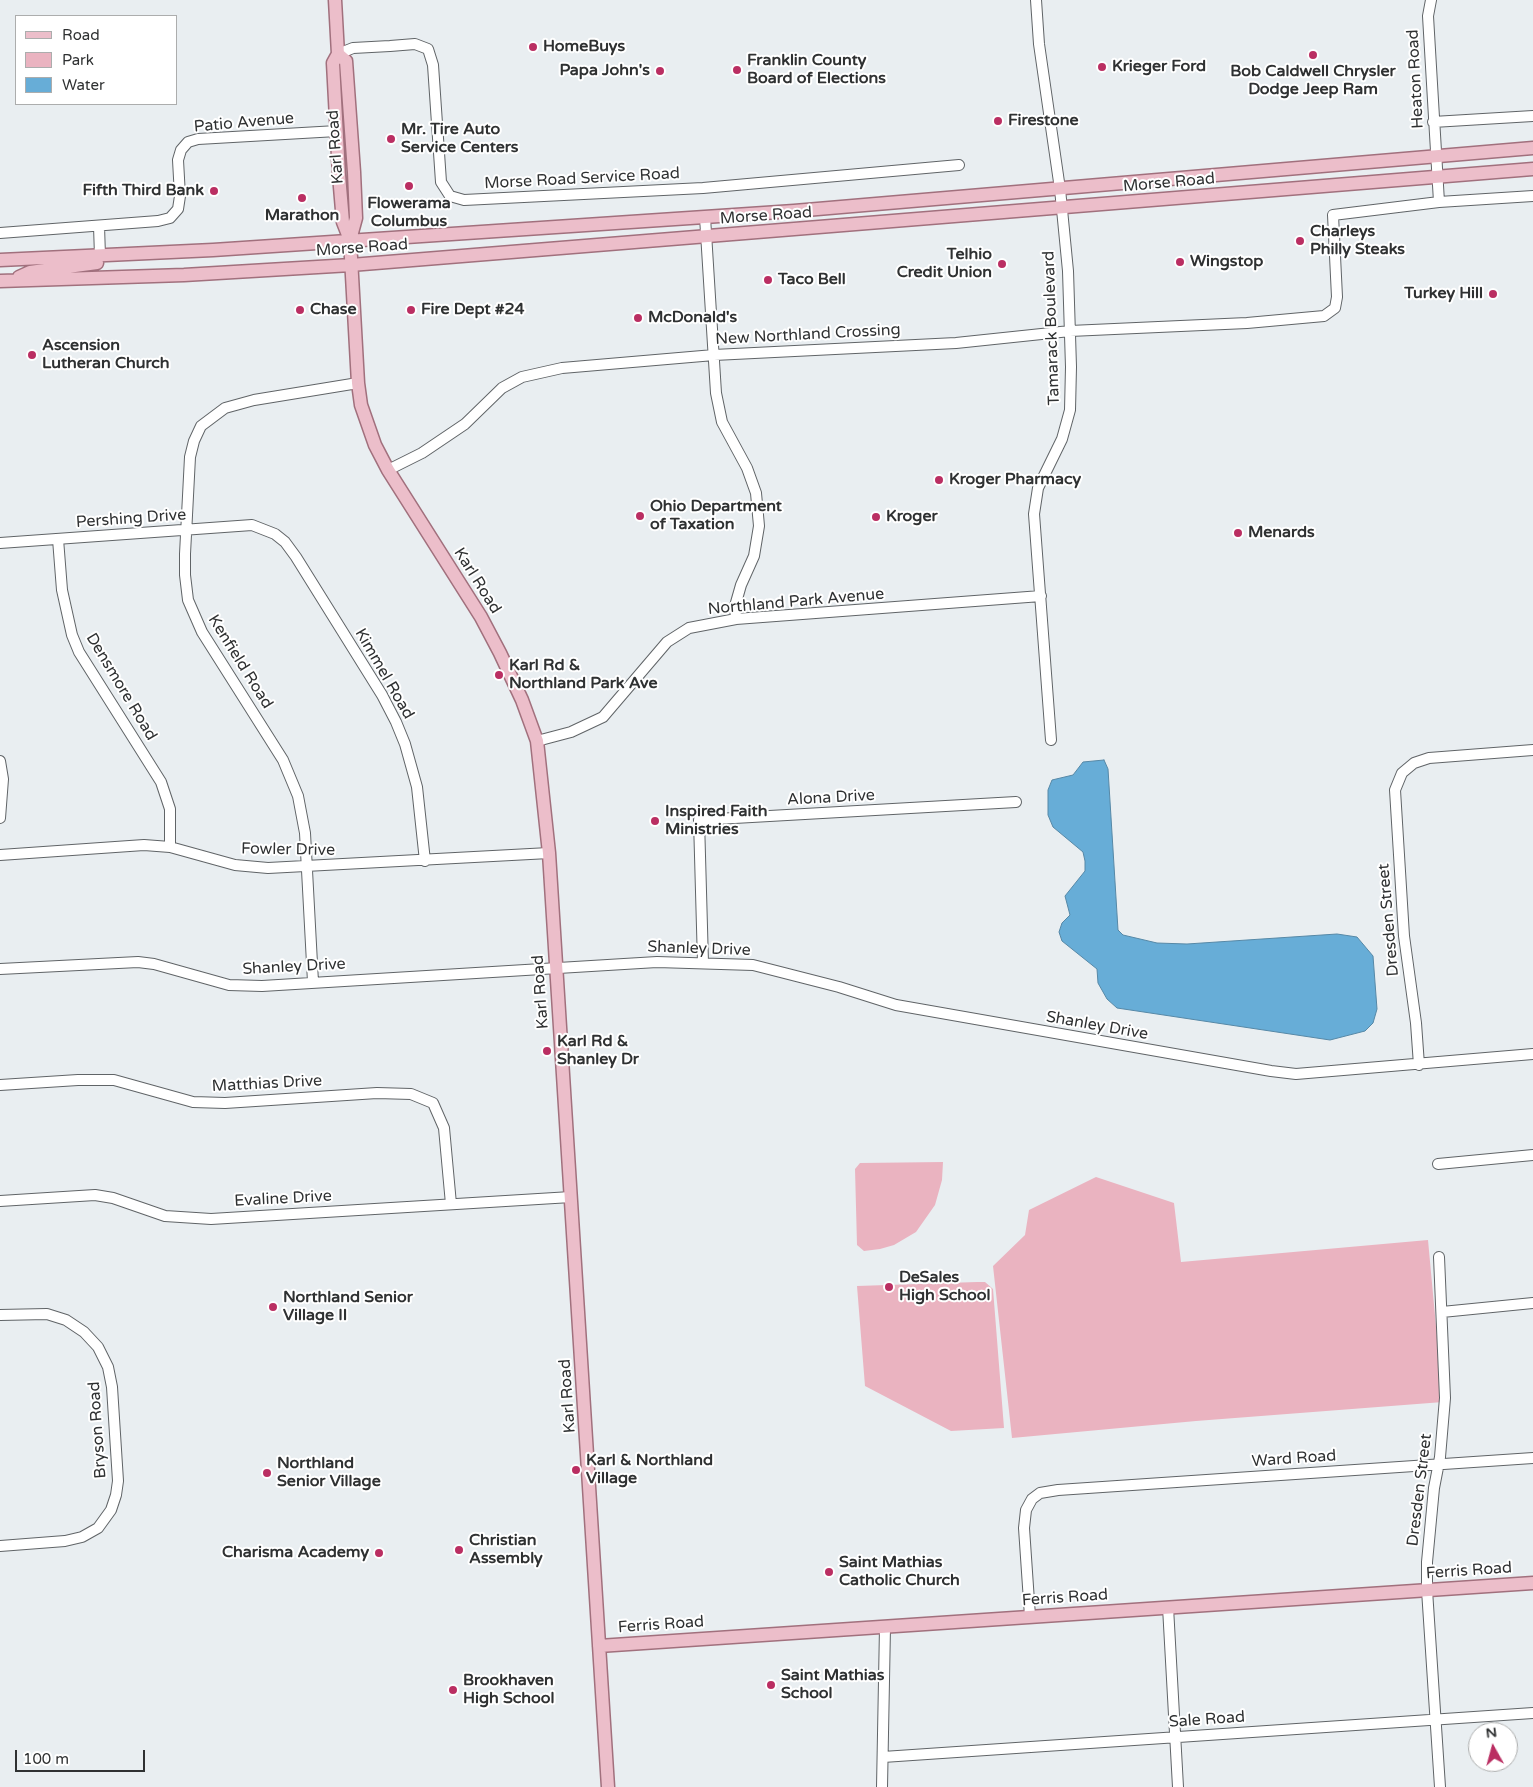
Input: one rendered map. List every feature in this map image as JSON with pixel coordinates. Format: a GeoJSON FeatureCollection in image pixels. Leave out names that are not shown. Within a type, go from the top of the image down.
{"type":"FeatureCollection","features":[{"type":"Feature","properties":{"kind":"main road","name":"Karl Road"},"geometry":{"type":"LineString","coordinates":[[335,0],[338,54],[332,63],[343,222],[350,240]]}},
{"type":"Feature","properties":{"kind":"main road","name":"Karl Road"},"geometry":{"type":"LineString","coordinates":[[338,54],[346,61],[356,218],[350,240],[351,265],[358,383],[367,422],[388,470],[490,633],[508,668],[537,740],[549,853],[608,1787]]}},
{"type":"Feature","properties":{"kind":"main road","name":"Morse Road"},"geometry":{"type":"LineString","coordinates":[[0,260],[100,256],[705,217],[1060,189],[1533,148]]}},
{"type":"Feature","properties":{"kind":"main road","name":"Morse Road"},"geometry":{"type":"LineString","coordinates":[[6,281],[174,275],[351,265],[1533,169]]}},
{"type":"Feature","properties":{"kind":"main road"},"geometry":{"type":"LineString","coordinates":[[6,281],[30,272],[92,264],[98,262],[100,256]]}},
{"type":"Feature","properties":{"kind":"main road","name":"Ferris Road"},"geometry":{"type":"LineString","coordinates":[[600,1646],[1533,1583]]}},
{"type":"Feature","properties":{"kind":"street","name":"Tamarack Boulevard"},"geometry":{"type":"LineString","coordinates":[[1036,0],[1039,44],[1060,189],[1068,271],[1070,331],[1070,410],[1062,439],[1038,488],[1034,514],[1050,740]]}},
{"type":"Feature","properties":{"kind":"street","name":"Heaton Road"},"geometry":{"type":"LineString","coordinates":[[1432,0],[1428,16],[1436,157]]}},
{"type":"Feature","properties":{"kind":"street","name":"Morse Road Service Road"},"geometry":{"type":"LineString","coordinates":[[338,54],[353,48],[415,44],[428,49],[433,65],[441,182],[450,196],[464,200],[703,188],[959,165]]}},
{"type":"Feature","properties":{"kind":"street"},"geometry":{"type":"LineString","coordinates":[[1433,122],[1533,116]]}},
{"type":"Feature","properties":{"kind":"street","name":"Patio Avenue"},"geometry":{"type":"LineString","coordinates":[[0,232],[99,226],[158,221],[170,218],[178,209],[180,196],[178,160],[181,150],[188,142],[198,139],[337,130]]}},
{"type":"Feature","properties":{"kind":"street"},"geometry":{"type":"LineString","coordinates":[[1436,157],[1439,202],[1533,196]]}},
{"type":"Feature","properties":{"kind":"street","name":"New Northland Crossing"},"geometry":{"type":"LineString","coordinates":[[388,470],[465,424],[502,388],[522,377],[562,368],[714,355],[956,343],[1070,331],[1260,322],[1324,316],[1335,308],[1337,297],[1333,214],[1439,202]]}},
{"type":"Feature","properties":{"kind":"street"},"geometry":{"type":"LineString","coordinates":[[705,217],[716,393],[722,422],[747,468],[756,493],[758,518],[754,556],[741,585],[735,606],[736,619]]}},
{"type":"Feature","properties":{"kind":"street"},"geometry":{"type":"LineString","coordinates":[[99,226],[100,256]]}},
{"type":"Feature","properties":{"kind":"street","name":"Kenfield Road"},"geometry":{"type":"LineString","coordinates":[[314,982],[307,868],[301,808],[289,772],[270,738],[202,632],[193,612],[185,582],[190,457],[194,440],[201,426],[225,408],[242,403],[358,383]]}},
{"type":"Feature","properties":{"kind":"street","name":"Pershing Drive"},"geometry":{"type":"LineString","coordinates":[[0,543],[252,525],[264,528]]}},
{"type":"Feature","properties":{"kind":"street","name":"Kimmel Road"},"geometry":{"type":"LineString","coordinates":[[264,528],[285,542],[296,557],[391,712],[406,744],[418,787],[425,861]]}},
{"type":"Feature","properties":{"kind":"street","name":"Densmore Road"},"geometry":{"type":"LineString","coordinates":[[58,539],[62,590],[72,634],[79,652],[161,782],[170,809],[170,847]]}},
{"type":"Feature","properties":{"kind":"street","name":"Northland Park Avenue"},"geometry":{"type":"LineString","coordinates":[[537,740],[572,732],[603,717],[667,642],[689,628],[736,619],[1041,596]]}},
{"type":"Feature","properties":{"kind":"street","name":"Dresden Street"},"geometry":{"type":"LineString","coordinates":[[1419,1065],[1416,1015],[1404,936],[1395,790],[1402,774],[1414,763],[1429,758],[1533,750]]}},
{"type":"Feature","properties":{"kind":"street"},"geometry":{"type":"LineString","coordinates":[[0,761],[3,779],[0,818]]}},
{"type":"Feature","properties":{"kind":"street","name":"Alona Drive"},"geometry":{"type":"LineString","coordinates":[[703,963],[699,820],[1016,802]]}},
{"type":"Feature","properties":{"kind":"street","name":"Fowler Drive"},"geometry":{"type":"LineString","coordinates":[[0,855],[127,846],[170,847],[235,865],[268,868],[307,868],[549,853]]}},
{"type":"Feature","properties":{"kind":"street","name":"Shanley Drive"},"geometry":{"type":"LineString","coordinates":[[0,969],[138,962],[154,964],[229,984],[262,986],[657,962],[753,965],[839,987],[896,1005],[1296,1074],[1533,1054]]}},
{"type":"Feature","properties":{"kind":"street","name":"Matthias Drive"},"geometry":{"type":"LineString","coordinates":[[0,1085],[78,1080],[114,1080],[193,1102],[225,1103],[376,1093],[411,1094],[433,1103],[444,1128],[452,1204]]}},
{"type":"Feature","properties":{"kind":"street"},"geometry":{"type":"LineString","coordinates":[[1438,1164],[1533,1155]]}},
{"type":"Feature","properties":{"kind":"street","name":"Evaline Drive"},"geometry":{"type":"LineString","coordinates":[[0,1200],[95,1195],[113,1198],[165,1216],[212,1219],[571,1197]]}},
{"type":"Feature","properties":{"kind":"street","name":"Dresden Street"},"geometry":{"type":"LineString","coordinates":[[1439,1257],[1445,1398],[1427,1562],[1427,1590],[1440,1787]]}},
{"type":"Feature","properties":{"kind":"street"},"geometry":{"type":"LineString","coordinates":[[1442,1312],[1533,1303]]}},
{"type":"Feature","properties":{"kind":"street","name":"Bryson Road"},"geometry":{"type":"LineString","coordinates":[[0,1315],[47,1314],[66,1320],[84,1332],[98,1347],[108,1367],[112,1387],[118,1481],[116,1496],[111,1510],[98,1528],[82,1536],[65,1541],[0,1546]]}},
{"type":"Feature","properties":{"kind":"street","name":"Ward Road"},"geometry":{"type":"LineString","coordinates":[[1030,1616],[1024,1528],[1026,1510],[1032,1499],[1040,1493],[1058,1490],[1533,1458]]}},
{"type":"Feature","properties":{"kind":"street"},"geometry":{"type":"LineString","coordinates":[[1168,1607],[1178,1787]]}},
{"type":"Feature","properties":{"kind":"street"},"geometry":{"type":"LineString","coordinates":[[882,1787],[885,1627]]}},
{"type":"Feature","properties":{"kind":"street","name":"Sale Road"},"geometry":{"type":"LineString","coordinates":[[882,1758],[1533,1713]]}},
{"type":"Feature","properties":{"kind":"green space"},"geometry":{"type":"Polygon","coordinates":[[[943,1162],[942,1180],[935,1205],[916,1232],[894,1245],[880,1249],[864,1251],[857,1245],[855,1169],[860,1163],[943,1162]]]}},
{"type":"Feature","properties":{"kind":"green space"},"geometry":{"type":"Polygon","coordinates":[[[1096,1177],[1174,1203],[1181,1262],[1428,1240],[1443,1402],[1196,1421],[1012,1438],[993,1266],[1025,1235],[1029,1210],[1096,1177]]]}},
{"type":"Feature","properties":{"kind":"green space"},"geometry":{"type":"Polygon","coordinates":[[[985,1282],[993,1289],[1004,1428],[951,1431],[865,1386],[857,1286],[985,1282]]]}},
{"type":"Feature","properties":{"kind":"water"},"geometry":{"type":"Polygon","coordinates":[[[1104,760],[1108,769],[1118,930],[1123,935],[1157,943],[1187,944],[1337,934],[1357,937],[1373,956],[1377,1009],[1373,1023],[1365,1031],[1330,1040],[1117,1008],[1107,999],[1098,983],[1097,969],[1062,941],[1059,932],[1062,923],[1070,915],[1065,896],[1085,871],[1085,861],[1083,852],[1053,827],[1048,815],[1048,790],[1052,780],[1073,775],[1083,762],[1104,760]]]}},
{"type":"Feature","properties":{"kind":"place","name":"HomeBuys"},"geometry":{"type":"Point","coordinates":[533,47]}},
{"type":"Feature","properties":{"kind":"place","name":"Bob Caldwell Chrysler Dodge Jeep Ram"},"geometry":{"type":"Point","coordinates":[1313,55]}},
{"type":"Feature","properties":{"kind":"place","name":"Krieger Ford"},"geometry":{"type":"Point","coordinates":[1102,67]}},
{"type":"Feature","properties":{"kind":"place","name":"Franklin County Board of Elections"},"geometry":{"type":"Point","coordinates":[737,70]}},
{"type":"Feature","properties":{"kind":"place","name":"Papa John's"},"geometry":{"type":"Point","coordinates":[660,71]}},
{"type":"Feature","properties":{"kind":"place","name":"Firestone"},"geometry":{"type":"Point","coordinates":[998,121]}},
{"type":"Feature","properties":{"kind":"place","name":"Mr. Tire Auto Service Centers"},"geometry":{"type":"Point","coordinates":[391,139]}},
{"type":"Feature","properties":{"kind":"place","name":"Flowerama Columbus"},"geometry":{"type":"Point","coordinates":[409,186]}},
{"type":"Feature","properties":{"kind":"place","name":"Fifth Third Bank"},"geometry":{"type":"Point","coordinates":[214,191]}},
{"type":"Feature","properties":{"kind":"place","name":"Marathon"},"geometry":{"type":"Point","coordinates":[302,198]}},
{"type":"Feature","properties":{"kind":"place","name":"Charleys Philly Steaks"},"geometry":{"type":"Point","coordinates":[1300,241]}},
{"type":"Feature","properties":{"kind":"place","name":"Wingstop"},"geometry":{"type":"Point","coordinates":[1180,262]}},
{"type":"Feature","properties":{"kind":"place","name":"Telhio Credit Union"},"geometry":{"type":"Point","coordinates":[1002,264]}},
{"type":"Feature","properties":{"kind":"place","name":"Taco Bell"},"geometry":{"type":"Point","coordinates":[768,280]}},
{"type":"Feature","properties":{"kind":"place","name":"Turkey Hill"},"geometry":{"type":"Point","coordinates":[1493,294]}},
{"type":"Feature","properties":{"kind":"place","name":"Chase"},"geometry":{"type":"Point","coordinates":[300,310]}},
{"type":"Feature","properties":{"kind":"place","name":"Fire Dept #24"},"geometry":{"type":"Point","coordinates":[411,310]}},
{"type":"Feature","properties":{"kind":"place","name":"McDonald's"},"geometry":{"type":"Point","coordinates":[638,318]}},
{"type":"Feature","properties":{"kind":"place","name":"Ascension Lutheran Church"},"geometry":{"type":"Point","coordinates":[32,355]}},
{"type":"Feature","properties":{"kind":"place","name":"Kroger Pharmacy"},"geometry":{"type":"Point","coordinates":[939,480]}},
{"type":"Feature","properties":{"kind":"place","name":"Ohio Department of Taxation"},"geometry":{"type":"Point","coordinates":[640,516]}},
{"type":"Feature","properties":{"kind":"place","name":"Kroger"},"geometry":{"type":"Point","coordinates":[876,517]}},
{"type":"Feature","properties":{"kind":"place","name":"Menards"},"geometry":{"type":"Point","coordinates":[1238,533]}},
{"type":"Feature","properties":{"kind":"place","name":"Karl Rd & Northland Park Ave"},"geometry":{"type":"Point","coordinates":[499,675]}},
{"type":"Feature","properties":{"kind":"place","name":"Inspired Faith Ministries"},"geometry":{"type":"Point","coordinates":[655,821]}},
{"type":"Feature","properties":{"kind":"place","name":"Karl Rd & Shanley Dr"},"geometry":{"type":"Point","coordinates":[547,1051]}},
{"type":"Feature","properties":{"kind":"place","name":"DeSales High School"},"geometry":{"type":"Point","coordinates":[889,1287]}},
{"type":"Feature","properties":{"kind":"place","name":"Northland Senior Village II"},"geometry":{"type":"Point","coordinates":[273,1307]}},
{"type":"Feature","properties":{"kind":"place","name":"Karl & Northland Village"},"geometry":{"type":"Point","coordinates":[576,1470]}},
{"type":"Feature","properties":{"kind":"place","name":"Northland Senior Village"},"geometry":{"type":"Point","coordinates":[267,1473]}},
{"type":"Feature","properties":{"kind":"place","name":"Christian Assembly"},"geometry":{"type":"Point","coordinates":[459,1550]}},
{"type":"Feature","properties":{"kind":"place","name":"Charisma Academy"},"geometry":{"type":"Point","coordinates":[379,1553]}},
{"type":"Feature","properties":{"kind":"place","name":"Saint Mathias Catholic Church"},"geometry":{"type":"Point","coordinates":[829,1572]}},
{"type":"Feature","properties":{"kind":"place","name":"Saint Mathias School"},"geometry":{"type":"Point","coordinates":[771,1685]}},
{"type":"Feature","properties":{"kind":"place","name":"Brookhaven High School"},"geometry":{"type":"Point","coordinates":[453,1690]}}]}
